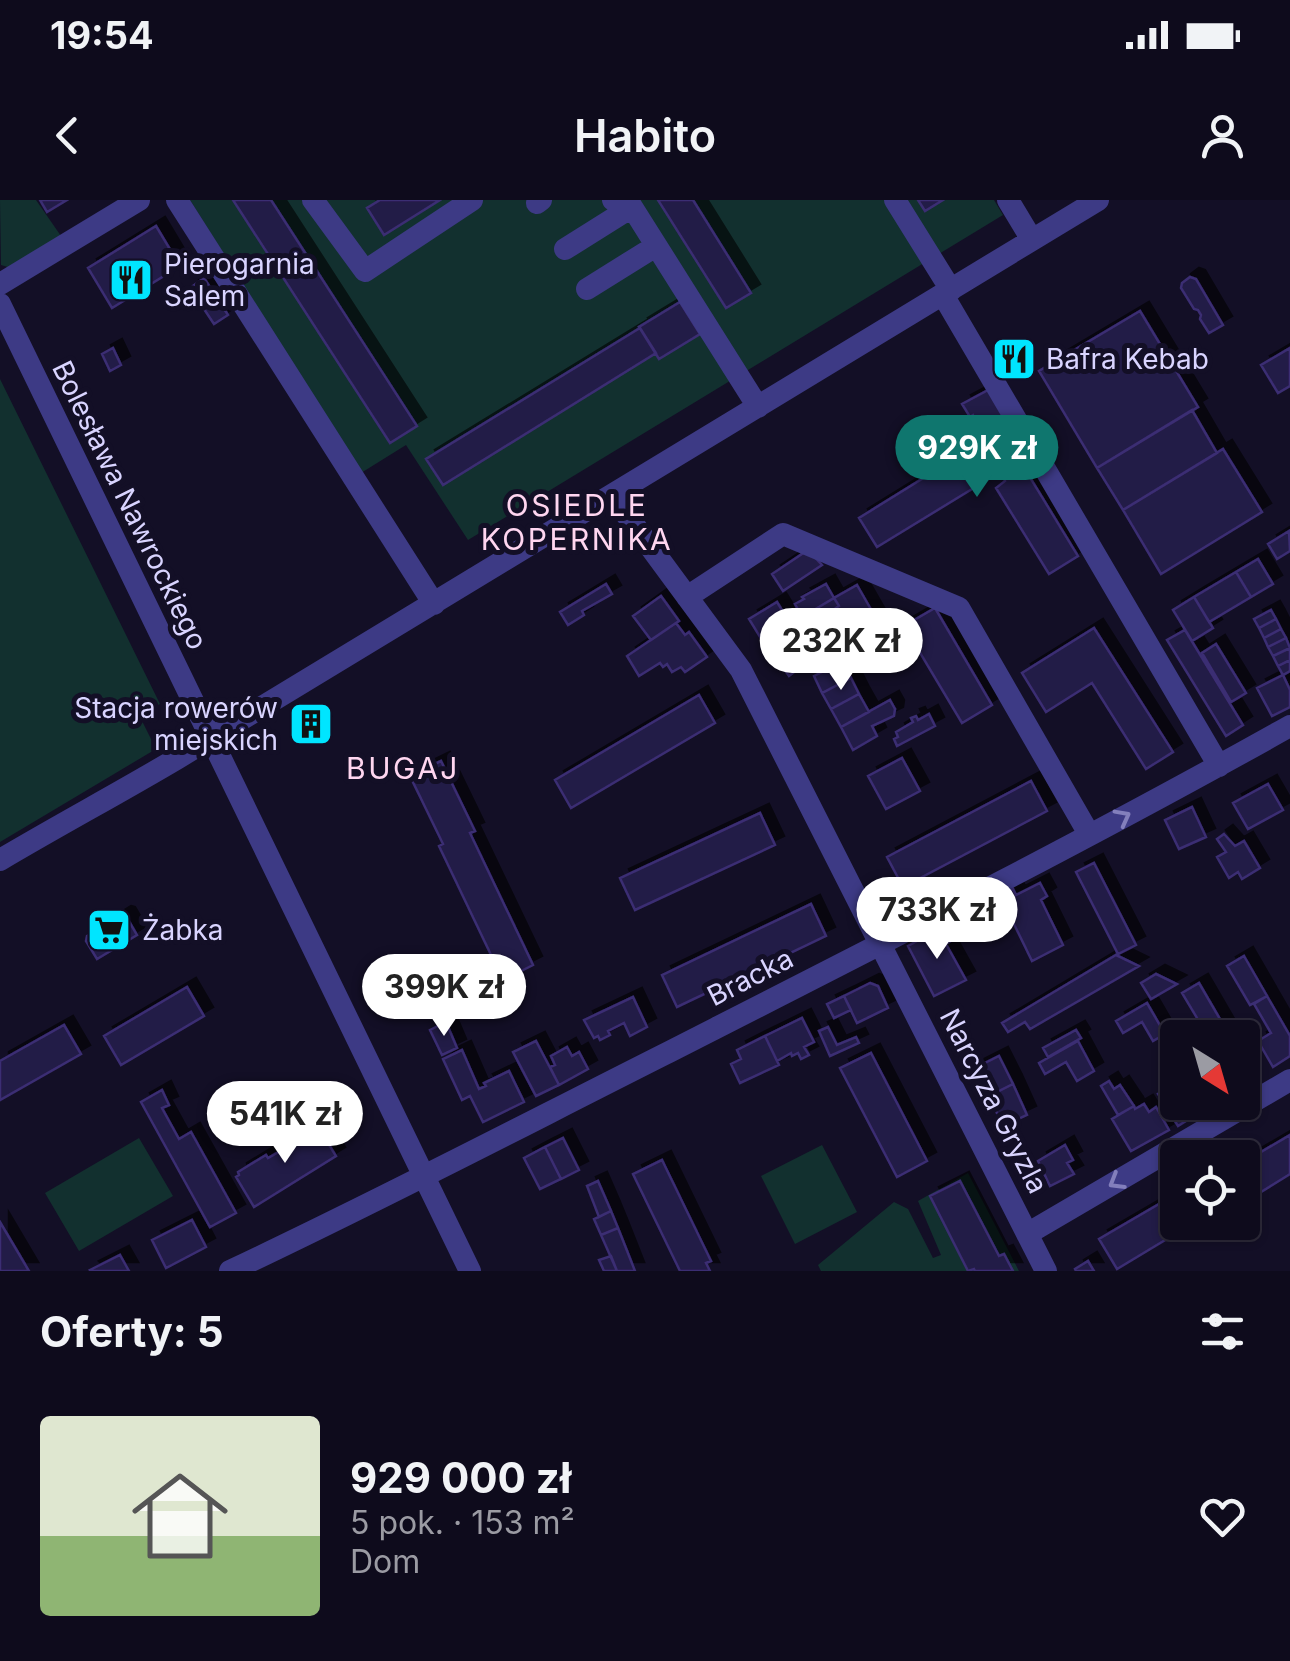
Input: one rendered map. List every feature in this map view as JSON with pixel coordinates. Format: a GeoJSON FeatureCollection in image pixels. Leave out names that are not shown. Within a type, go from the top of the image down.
{"type":"FeatureCollection","features":[{"type":"Feature","properties":{"kind":"street"},"geometry":{"type":"LineString","coordinates":[[0,284],[140,200]]}},
{"type":"Feature","properties":{"kind":"street"},"geometry":{"type":"LineString","coordinates":[[176,200],[434,604]]}},
{"type":"Feature","properties":{"kind":"street"},"geometry":{"type":"LineString","coordinates":[[313,200],[365,271],[472,200]]}},
{"type":"Feature","properties":{"kind":"street"},"geometry":{"type":"LineString","coordinates":[[895,200],[1219,766]]}},
{"type":"Feature","properties":{"kind":"street"},"geometry":{"type":"LineString","coordinates":[[1008,200],[1032,240]]}},
{"type":"Feature","properties":{"kind":"street"},"geometry":{"type":"LineString","coordinates":[[0,860],[434,604],[1098,200]]}},
{"type":"Feature","properties":{"kind":"street"},"geometry":{"type":"LineString","coordinates":[[566,249],[622,204],[656,246],[758,407]]}},
{"type":"Feature","properties":{"kind":"street"},"geometry":{"type":"LineString","coordinates":[[587,289],[656,246]]}},
{"type":"Feature","properties":{"kind":"street","name":"Bolesława Nawrockiego"},"geometry":{"type":"LineString","coordinates":[[0,304],[470,1271]]}},
{"type":"Feature","properties":{"kind":"street","name":"Narcyza Gryzla"},"geometry":{"type":"LineString","coordinates":[[612,495],[742,670],[1046,1271]]}},
{"type":"Feature","properties":{"kind":"street"},"geometry":{"type":"LineString","coordinates":[[687,597],[783,534],[959,608],[1090,834]]}},
{"type":"Feature","properties":{"kind":"street","name":"Bracka"},"geometry":{"type":"LineString","coordinates":[[246,1268],[882,944],[1290,726]]}},
{"type":"Feature","properties":{"kind":"street"},"geometry":{"type":"LineString","coordinates":[[1028,1234],[1290,1080]]}},
{"type":"Feature","properties":{"kind":"green space"},"geometry":{"type":"Polygon","coordinates":[[[0,200],[36,200],[61,236],[11,268],[1,265],[0,200]]]}},
{"type":"Feature","properties":{"kind":"green space"},"geometry":{"type":"Polygon","coordinates":[[[190,200],[994,200],[1003,215],[468,540],[406,445],[361,473],[190,200]]]}},
{"type":"Feature","properties":{"kind":"green space"},"geometry":{"type":"Polygon","coordinates":[[[0,379],[160,704],[139,715],[156,749],[0,842],[0,379]]]}},
{"type":"Feature","properties":{"kind":"green space"},"geometry":{"type":"Polygon","coordinates":[[[139,1138],[173,1196],[79,1251],[45,1193],[139,1138]]]}},
{"type":"Feature","properties":{"kind":"green space"},"geometry":{"type":"Polygon","coordinates":[[[822,1145],[857,1212],[795,1244],[761,1176],[822,1145]]]}},
{"type":"Feature","properties":{"kind":"green space"},"geometry":{"type":"Polygon","coordinates":[[[968,1173],[1019,1271],[821,1271],[818,1265],[894,1202],[908,1209],[933,1258],[941,1255],[918,1201],[968,1173]]]}},
{"type":"Feature","properties":{"kind":"building"},"geometry":{"type":"Polygon","coordinates":[[[40,200],[67,200],[47,212],[40,200]]]}},
{"type":"Feature","properties":{"kind":"building"},"geometry":{"type":"Polygon","coordinates":[[[233,200],[271,200],[417,426],[390,443],[233,200]]]}},
{"type":"Feature","properties":{"kind":"building"},"geometry":{"type":"Polygon","coordinates":[[[380,200],[440,200],[384,235],[367,208],[380,200]]]}},
{"type":"Feature","properties":{"kind":"building"},"geometry":{"type":"Polygon","coordinates":[[[658,200],[693,200],[751,293],[726,308],[658,200]]]}},
{"type":"Feature","properties":{"kind":"building"},"geometry":{"type":"Polygon","coordinates":[[[918,200],[943,200],[925,211],[918,200]]]}},
{"type":"Feature","properties":{"kind":"building"},"geometry":{"type":"Polygon","coordinates":[[[156,226],[180,266],[112,308],[88,268],[156,226]]]}},
{"type":"Feature","properties":{"kind":"building"},"geometry":{"type":"Polygon","coordinates":[[[1190,277],[1196,279],[1223,325],[1209,333],[1181,288],[1190,277]]]}},
{"type":"Feature","properties":{"kind":"building"},"geometry":{"type":"Polygon","coordinates":[[[204,278],[228,315],[214,324],[190,288],[204,278]]]}},
{"type":"Feature","properties":{"kind":"building"},"geometry":{"type":"Polygon","coordinates":[[[680,302],[700,334],[659,359],[639,327],[680,302]]]}},
{"type":"Feature","properties":{"kind":"building"},"geometry":{"type":"Polygon","coordinates":[[[1140,311],[1198,407],[1097,468],[1039,371],[1140,311]]]}},
{"type":"Feature","properties":{"kind":"building"},"geometry":{"type":"Polygon","coordinates":[[[640,328],[656,353],[443,485],[426,459],[640,328]]]}},
{"type":"Feature","properties":{"kind":"building"},"geometry":{"type":"Polygon","coordinates":[[[113,348],[121,365],[110,371],[102,354],[113,348]]]}},
{"type":"Feature","properties":{"kind":"building"},"geometry":{"type":"Polygon","coordinates":[[[1290,348],[1290,386],[1278,393],[1261,365],[1290,348]]]}},
{"type":"Feature","properties":{"kind":"building"},"geometry":{"type":"Polygon","coordinates":[[[992,388],[1004,417],[981,430],[962,404],[992,388]]]}},
{"type":"Feature","properties":{"kind":"building"},"geometry":{"type":"Polygon","coordinates":[[[1192,410],[1217,453],[1123,510],[1097,468],[1192,410]]]}},
{"type":"Feature","properties":{"kind":"building"},"geometry":{"type":"Polygon","coordinates":[[[1001,430],[1078,556],[1049,574],[996,488],[1005,481],[1000,472],[877,547],[859,518],[1001,430]]]}},
{"type":"Feature","properties":{"kind":"building"},"geometry":{"type":"Polygon","coordinates":[[[1223,449],[1262,512],[1161,574],[1123,510],[1223,449]]]}},
{"type":"Feature","properties":{"kind":"building"},"geometry":{"type":"Polygon","coordinates":[[[1289,531],[1290,551],[1277,559],[1268,544],[1289,531]]]}},
{"type":"Feature","properties":{"kind":"building"},"geometry":{"type":"Polygon","coordinates":[[[808,550],[822,565],[783,591],[772,574],[808,550]]]}},
{"type":"Feature","properties":{"kind":"building"},"geometry":{"type":"Polygon","coordinates":[[[1258,559],[1273,584],[1251,597],[1236,572],[1258,559]]]}},
{"type":"Feature","properties":{"kind":"building"},"geometry":{"type":"Polygon","coordinates":[[[1236,572],[1251,597],[1209,622],[1194,597],[1236,572]]]}},
{"type":"Feature","properties":{"kind":"building"},"geometry":{"type":"Polygon","coordinates":[[[606,584],[612,594],[582,611],[584,615],[568,625],[560,612],[606,584]]]}},
{"type":"Feature","properties":{"kind":"building"},"geometry":{"type":"Polygon","coordinates":[[[826,584],[834,598],[802,617],[795,604],[826,584]]]}},
{"type":"Feature","properties":{"kind":"building"},"geometry":{"type":"Polygon","coordinates":[[[857,585],[881,627],[841,649],[837,635],[848,629],[838,617],[839,606],[834,598],[857,585]]]}},
{"type":"Feature","properties":{"kind":"building"},"geometry":{"type":"Polygon","coordinates":[[[661,596],[679,621],[651,640],[633,616],[661,596]]]}},
{"type":"Feature","properties":{"kind":"building"},"geometry":{"type":"Polygon","coordinates":[[[1194,597],[1213,628],[1192,641],[1173,610],[1194,597]]]}},
{"type":"Feature","properties":{"kind":"building"},"geometry":{"type":"Polygon","coordinates":[[[834,598],[839,613],[814,632],[802,617],[834,598]]]}},
{"type":"Feature","properties":{"kind":"building"},"geometry":{"type":"Polygon","coordinates":[[[777,602],[793,628],[765,645],[749,619],[777,602]]]}},
{"type":"Feature","properties":{"kind":"building"},"geometry":{"type":"Polygon","coordinates":[[[935,608],[992,705],[962,723],[904,626],[935,608]]]}},
{"type":"Feature","properties":{"kind":"building"},"geometry":{"type":"Polygon","coordinates":[[[1271,610],[1276,619],[1259,628],[1254,619],[1271,610]]]}},
{"type":"Feature","properties":{"kind":"building"},"geometry":{"type":"Polygon","coordinates":[[[1276,619],[1281,629],[1264,638],[1259,628],[1276,619]]]}},
{"type":"Feature","properties":{"kind":"building"},"geometry":{"type":"Polygon","coordinates":[[[676,623],[685,635],[689,632],[707,657],[685,672],[681,667],[672,672],[667,664],[663,667],[660,663],[639,676],[627,656],[676,623]]]}},
{"type":"Feature","properties":{"kind":"building"},"geometry":{"type":"Polygon","coordinates":[[[1094,628],[1173,752],[1146,769],[1092,683],[1046,712],[1022,673],[1094,628]]]}},
{"type":"Feature","properties":{"kind":"building"},"geometry":{"type":"Polygon","coordinates":[[[1281,629],[1286,638],[1268,647],[1264,638],[1281,629]]]}},
{"type":"Feature","properties":{"kind":"building"},"geometry":{"type":"Polygon","coordinates":[[[1185,630],[1243,725],[1226,736],[1167,640],[1185,630]]]}},
{"type":"Feature","properties":{"kind":"building"},"geometry":{"type":"Polygon","coordinates":[[[796,631],[815,656],[789,676],[770,650],[796,631]]]}},
{"type":"Feature","properties":{"kind":"building"},"geometry":{"type":"Polygon","coordinates":[[[1286,638],[1290,648],[1273,656],[1268,647],[1286,638]]]}},
{"type":"Feature","properties":{"kind":"building"},"geometry":{"type":"Polygon","coordinates":[[[1216,644],[1246,693],[1231,702],[1202,653],[1216,644]]]}},
{"type":"Feature","properties":{"kind":"building"},"geometry":{"type":"Polygon","coordinates":[[[1290,648],[1290,660],[1278,666],[1273,656],[1290,648]]]}},
{"type":"Feature","properties":{"kind":"building"},"geometry":{"type":"Polygon","coordinates":[[[1290,660],[1290,671],[1283,675],[1278,666],[1290,660]]]}},
{"type":"Feature","properties":{"kind":"building"},"geometry":{"type":"Polygon","coordinates":[[[842,662],[851,678],[822,693],[814,676],[842,662]]]}},
{"type":"Feature","properties":{"kind":"building"},"geometry":{"type":"Polygon","coordinates":[[[1283,675],[1290,690],[1290,707],[1272,716],[1257,688],[1283,675]]]}},
{"type":"Feature","properties":{"kind":"building"},"geometry":{"type":"Polygon","coordinates":[[[851,678],[859,694],[831,709],[822,693],[851,678]]]}},
{"type":"Feature","properties":{"kind":"building"},"geometry":{"type":"Polygon","coordinates":[[[859,694],[869,712],[841,727],[831,709],[859,694]]]}},
{"type":"Feature","properties":{"kind":"building"},"geometry":{"type":"Polygon","coordinates":[[[699,695],[715,723],[571,808],[555,780],[699,695]]]}},
{"type":"Feature","properties":{"kind":"building"},"geometry":{"type":"Polygon","coordinates":[[[890,700],[894,716],[872,726],[877,736],[853,750],[841,727],[890,700]]]}},
{"type":"Feature","properties":{"kind":"building"},"geometry":{"type":"Polygon","coordinates":[[[929,714],[935,726],[897,746],[896,732],[913,722],[911,718],[916,716],[918,720],[929,714]]]}},
{"type":"Feature","properties":{"kind":"building","name":"Stacja rowerów miejskich"},"geometry":{"type":"Polygon","coordinates":[[[316,715],[322,725],[306,733],[301,724],[316,715]]]}},
{"type":"Feature","properties":{"kind":"building"},"geometry":{"type":"Polygon","coordinates":[[[902,758],[920,791],[886,809],[868,776],[902,758]]]}},
{"type":"Feature","properties":{"kind":"building"},"geometry":{"type":"Polygon","coordinates":[[[441,761],[475,831],[470,833],[533,965],[503,980],[410,776],[441,761]]]}},
{"type":"Feature","properties":{"kind":"building"},"geometry":{"type":"Polygon","coordinates":[[[1031,781],[1047,811],[903,887],[887,857],[1031,781]]]}},
{"type":"Feature","properties":{"kind":"building"},"geometry":{"type":"Polygon","coordinates":[[[1268,784],[1283,810],[1248,829],[1233,803],[1268,784]]]}},
{"type":"Feature","properties":{"kind":"building"},"geometry":{"type":"Polygon","coordinates":[[[1192,807],[1206,837],[1179,849],[1165,820],[1192,807]]]}},
{"type":"Feature","properties":{"kind":"building"},"geometry":{"type":"Polygon","coordinates":[[[760,813],[775,845],[635,910],[620,878],[760,813]]]}},
{"type":"Feature","properties":{"kind":"building"},"geometry":{"type":"Polygon","coordinates":[[[1224,834],[1235,846],[1244,841],[1260,868],[1242,879],[1238,872],[1229,878],[1217,857],[1226,852],[1217,839],[1224,834]]]}},
{"type":"Feature","properties":{"kind":"building"},"geometry":{"type":"Polygon","coordinates":[[[1094,863],[1136,945],[1118,954],[1076,872],[1094,863]]]}},
{"type":"Feature","properties":{"kind":"building"},"geometry":{"type":"Polygon","coordinates":[[[1040,883],[1047,896],[1041,900],[1063,945],[1032,961],[1011,911],[972,931],[968,924],[974,920],[970,912],[1013,889],[1016,895],[1040,883]]]}},
{"type":"Feature","properties":{"kind":"building"},"geometry":{"type":"Polygon","coordinates":[[[811,904],[826,936],[677,1007],[662,975],[811,904]]]}},
{"type":"Feature","properties":{"kind":"building"},"geometry":{"type":"Polygon","coordinates":[[[122,915],[137,935],[97,959],[87,936],[98,930],[103,932],[122,915]]]}},
{"type":"Feature","properties":{"kind":"building"},"geometry":{"type":"Polygon","coordinates":[[[939,929],[943,938],[949,934],[952,940],[946,944],[966,980],[934,996],[908,946],[939,929]]]}},
{"type":"Feature","properties":{"kind":"building"},"geometry":{"type":"Polygon","coordinates":[[[1116,955],[1139,966],[1030,1029],[1025,1022],[1008,1032],[1002,1023],[1116,955]]]}},
{"type":"Feature","properties":{"kind":"building"},"geometry":{"type":"Polygon","coordinates":[[[1244,956],[1267,996],[1250,1005],[1227,966],[1244,956]]]}},
{"type":"Feature","properties":{"kind":"building"},"geometry":{"type":"Polygon","coordinates":[[[1156,974],[1177,984],[1151,999],[1141,983],[1156,974]]]}},
{"type":"Feature","properties":{"kind":"building"},"geometry":{"type":"Polygon","coordinates":[[[870,983],[878,986],[888,1008],[857,1023],[844,996],[870,983]]]}},
{"type":"Feature","properties":{"kind":"building"},"geometry":{"type":"Polygon","coordinates":[[[1199,983],[1221,1020],[1198,1020],[1182,993],[1199,983]]]}},
{"type":"Feature","properties":{"kind":"building"},"geometry":{"type":"Polygon","coordinates":[[[187,987],[204,1016],[121,1065],[104,1036],[187,987]]]}},
{"type":"Feature","properties":{"kind":"building"},"geometry":{"type":"Polygon","coordinates":[[[844,996],[851,1010],[834,1018],[827,1004],[844,996]]]}},
{"type":"Feature","properties":{"kind":"building"},"geometry":{"type":"Polygon","coordinates":[[[1267,996],[1290,1036],[1290,1056],[1273,1067],[1260,1044],[1260,1040],[1271,1033],[1254,1004],[1267,996]]]}},
{"type":"Feature","properties":{"kind":"building"},"geometry":{"type":"Polygon","coordinates":[[[633,997],[647,1027],[630,1036],[624,1023],[600,1040],[598,1036],[594,1038],[584,1020],[633,997]]]}},
{"type":"Feature","properties":{"kind":"building"},"geometry":{"type":"Polygon","coordinates":[[[1147,1003],[1160,1025],[1160,1037],[1153,1041],[1142,1022],[1123,1033],[1116,1021],[1147,1003]]]}},
{"type":"Feature","properties":{"kind":"building"},"geometry":{"type":"Polygon","coordinates":[[[802,1018],[814,1042],[804,1047],[809,1055],[801,1059],[798,1053],[791,1053],[777,1061],[765,1036],[802,1018]]]}},
{"type":"Feature","properties":{"kind":"building"},"geometry":{"type":"Polygon","coordinates":[[[446,1022],[457,1048],[442,1055],[430,1030],[446,1022]]]}},
{"type":"Feature","properties":{"kind":"building"},"geometry":{"type":"Polygon","coordinates":[[[64,1025],[81,1054],[0,1100],[0,1061],[64,1025]]]}},
{"type":"Feature","properties":{"kind":"building"},"geometry":{"type":"Polygon","coordinates":[[[828,1027],[837,1045],[856,1037],[859,1043],[830,1056],[819,1031],[828,1027]]]}},
{"type":"Feature","properties":{"kind":"building"},"geometry":{"type":"Polygon","coordinates":[[[1076,1030],[1081,1038],[1048,1057],[1043,1048],[1076,1030]]]}},
{"type":"Feature","properties":{"kind":"building"},"geometry":{"type":"Polygon","coordinates":[[[765,1036],[779,1065],[740,1083],[731,1064],[741,1059],[737,1050],[765,1036]]]}},
{"type":"Feature","properties":{"kind":"building"},"geometry":{"type":"Polygon","coordinates":[[[536,1041],[559,1085],[536,1096],[513,1052],[536,1041]]]}},
{"type":"Feature","properties":{"kind":"building"},"geometry":{"type":"Polygon","coordinates":[[[1078,1041],[1094,1071],[1077,1081],[1066,1062],[1045,1074],[1039,1063],[1078,1041]]]}},
{"type":"Feature","properties":{"kind":"building"},"geometry":{"type":"Polygon","coordinates":[[[567,1047],[572,1056],[579,1052],[588,1069],[559,1085],[550,1067],[555,1065],[551,1056],[567,1047]]]}},
{"type":"Feature","properties":{"kind":"building"},"geometry":{"type":"Polygon","coordinates":[[[462,1050],[479,1089],[509,1071],[524,1102],[483,1122],[470,1096],[462,1100],[443,1059],[462,1050]]]}},
{"type":"Feature","properties":{"kind":"building"},"geometry":{"type":"Polygon","coordinates":[[[871,1053],[927,1161],[897,1177],[840,1068],[871,1053]]]}},
{"type":"Feature","properties":{"kind":"building"},"geometry":{"type":"Polygon","coordinates":[[[999,1056],[1013,1084],[989,1096],[975,1068],[999,1056]]]}},
{"type":"Feature","properties":{"kind":"building"},"geometry":{"type":"Polygon","coordinates":[[[1109,1081],[1114,1089],[1120,1085],[1134,1106],[1118,1115],[1101,1086],[1109,1081]]]}},
{"type":"Feature","properties":{"kind":"building"},"geometry":{"type":"Polygon","coordinates":[[[1013,1084],[1027,1115],[1003,1126],[989,1096],[1013,1084]]]}},
{"type":"Feature","properties":{"kind":"building"},"geometry":{"type":"Polygon","coordinates":[[[162,1090],[169,1105],[162,1108],[179,1139],[191,1132],[236,1213],[210,1227],[141,1102],[162,1090]]]}},
{"type":"Feature","properties":{"kind":"building"},"geometry":{"type":"Polygon","coordinates":[[[1144,1104],[1149,1112],[1156,1107],[1169,1130],[1131,1151],[1112,1119],[1134,1106],[1135,1109],[1144,1104]]]}},
{"type":"Feature","properties":{"kind":"building"},"geometry":{"type":"Polygon","coordinates":[[[314,1126],[336,1156],[254,1207],[236,1177],[238,1172],[287,1147],[285,1144],[314,1126]]]}},
{"type":"Feature","properties":{"kind":"building"},"geometry":{"type":"Polygon","coordinates":[[[1290,1135],[1290,1174],[1261,1192],[1260,1190],[1260,1153],[1290,1135]]]}},
{"type":"Feature","properties":{"kind":"building"},"geometry":{"type":"Polygon","coordinates":[[[563,1138],[579,1170],[561,1179],[545,1147],[563,1138]]]}},
{"type":"Feature","properties":{"kind":"building"},"geometry":{"type":"Polygon","coordinates":[[[1065,1145],[1073,1160],[1067,1163],[1074,1174],[1050,1186],[1038,1161],[1065,1145]]]}},
{"type":"Feature","properties":{"kind":"building"},"geometry":{"type":"Polygon","coordinates":[[[545,1147],[561,1179],[540,1189],[524,1158],[545,1147]]]}},
{"type":"Feature","properties":{"kind":"building"},"geometry":{"type":"Polygon","coordinates":[[[662,1160],[711,1261],[706,1263],[710,1271],[680,1271],[633,1174],[662,1160]]]}},
{"type":"Feature","properties":{"kind":"building"},"geometry":{"type":"Polygon","coordinates":[[[598,1181],[611,1211],[599,1217],[587,1186],[598,1181]]]}},
{"type":"Feature","properties":{"kind":"building"},"geometry":{"type":"Polygon","coordinates":[[[960,1181],[999,1256],[1004,1254],[1013,1271],[968,1271],[930,1196],[960,1181]]]}},
{"type":"Feature","properties":{"kind":"building"},"geometry":{"type":"Polygon","coordinates":[[[1160,1203],[1160,1240],[1165,1240],[1117,1269],[1099,1239],[1160,1203]]]}},
{"type":"Feature","properties":{"kind":"building"},"geometry":{"type":"Polygon","coordinates":[[[611,1211],[618,1228],[601,1235],[594,1219],[611,1211]]]}},
{"type":"Feature","properties":{"kind":"building"},"geometry":{"type":"Polygon","coordinates":[[[192,1220],[206,1247],[166,1268],[152,1240],[192,1220]]]}},
{"type":"Feature","properties":{"kind":"building"},"geometry":{"type":"Polygon","coordinates":[[[0,1222],[29,1271],[0,1271],[0,1222]]]}},
{"type":"Feature","properties":{"kind":"building"},"geometry":{"type":"Polygon","coordinates":[[[618,1228],[635,1271],[617,1271],[601,1235],[618,1228]]]}},
{"type":"Feature","properties":{"kind":"building"},"geometry":{"type":"Polygon","coordinates":[[[120,1255],[129,1271],[90,1270],[120,1255]]]}},
{"type":"Feature","properties":{"kind":"building"},"geometry":{"type":"Polygon","coordinates":[[[611,1256],[617,1271],[604,1271],[599,1260],[611,1256]]]}},
{"type":"Feature","properties":{"kind":"building"},"geometry":{"type":"Polygon","coordinates":[[[1088,1261],[1094,1271],[1076,1271],[1075,1269],[1088,1261]]]}},
{"type":"Feature","properties":{"kind":"place","name":"Pierogarnia Salem"},"geometry":{"type":"Point","coordinates":[131,280]}},
{"type":"Feature","properties":{"kind":"place","name":"Bafra Kebab"},"geometry":{"type":"Point","coordinates":[1014,359]}},
{"type":"Feature","properties":{"kind":"place","name":"Stacja rowerów miejskich"},"geometry":{"type":"Point","coordinates":[311,724]}},
{"type":"Feature","properties":{"kind":"place","name":"Żabka"},"geometry":{"type":"Point","coordinates":[109,930]}},
{"type":"Feature","properties":{"kind":"district","name":"OSIEDLE KOPERNIKA"},"geometry":{"type":"Point","coordinates":[577,522]}},
{"type":"Feature","properties":{"kind":"district","name":"BUGAJ"},"geometry":{"type":"Point","coordinates":[403,768]}}]}
